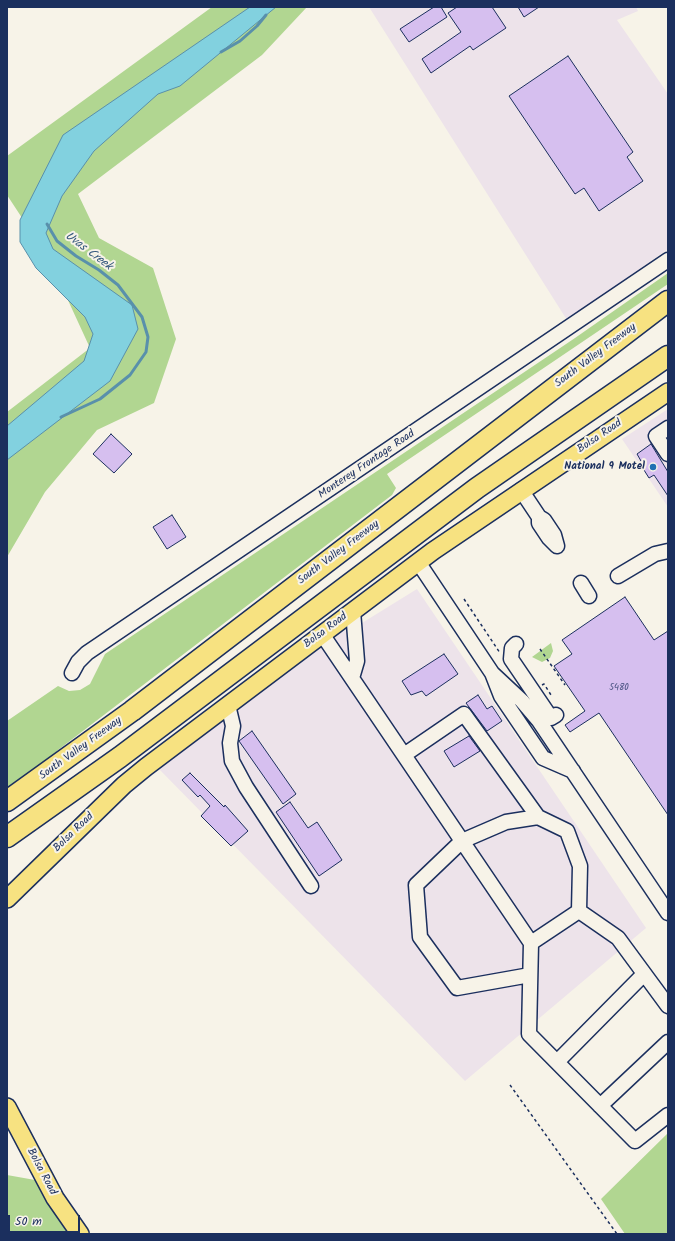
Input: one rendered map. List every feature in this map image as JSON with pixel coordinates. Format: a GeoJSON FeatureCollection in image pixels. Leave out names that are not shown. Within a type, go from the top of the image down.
{"type":"FeatureCollection","features":[{"type":"Feature","properties":{"kind":"highway","name":"South Valley Freeway"},"geometry":{"type":"LineString","coordinates":[[7,801],[132,711],[668,301]]}},
{"type":"Feature","properties":{"kind":"highway"},"geometry":{"type":"LineString","coordinates":[[7,837],[120,757],[477,488],[668,356]]}},
{"type":"Feature","properties":{"kind":"main road","name":"Bolsa Road"},"geometry":{"type":"LineString","coordinates":[[7,899],[124,785],[228,705],[418,562],[521,490],[668,392]]}},
{"type":"Feature","properties":{"kind":"main road","name":"Bolsa Road"},"geometry":{"type":"LineString","coordinates":[[7,1107],[55,1198],[80,1234]]}},
{"type":"Feature","properties":{"kind":"street","name":"Monterey Frontage Road"},"geometry":{"type":"LineString","coordinates":[[72,673],[78,662],[87,653],[668,260]]}},
{"type":"Feature","properties":{"kind":"street"},"geometry":{"type":"LineString","coordinates":[[668,428],[656,436],[668,454]]}},
{"type":"Feature","properties":{"kind":"street"},"geometry":{"type":"LineString","coordinates":[[521,490],[539,517]]}},
{"type":"Feature","properties":{"kind":"street"},"geometry":{"type":"LineString","coordinates":[[618,576],[655,554],[668,551]]}},
{"type":"Feature","properties":{"kind":"street"},"geometry":{"type":"LineString","coordinates":[[418,562],[492,673],[522,701],[539,721],[668,913]]}},
{"type":"Feature","properties":{"kind":"street"},"geometry":{"type":"LineString","coordinates":[[581,583],[589,596]]}},
{"type":"Feature","properties":{"kind":"street"},"geometry":{"type":"LineString","coordinates":[[352,678],[358,661],[353,611]]}},
{"type":"Feature","properties":{"kind":"street"},"geometry":{"type":"LineString","coordinates":[[322,634],[531,943],[529,1034],[635,1141],[668,1115]]}},
{"type":"Feature","properties":{"kind":"street"},"geometry":{"type":"LineString","coordinates":[[516,644],[512,648],[512,659],[551,718],[556,715]]}},
{"type":"Feature","properties":{"kind":"street"},"geometry":{"type":"LineString","coordinates":[[228,705],[233,726],[230,743],[232,761],[246,788],[311,886]]}},
{"type":"Feature","properties":{"kind":"street"},"geometry":{"type":"LineString","coordinates":[[404,755],[464,714],[538,817],[567,831],[580,866],[579,912]]}},
{"type":"Feature","properties":{"kind":"street"},"geometry":{"type":"LineString","coordinates":[[530,975],[457,988],[420,937],[416,885],[462,840],[506,822],[538,817]]}},
{"type":"Feature","properties":{"kind":"street"},"geometry":{"type":"LineString","coordinates":[[531,943],[579,912]]}},
{"type":"Feature","properties":{"kind":"street"},"geometry":{"type":"LineString","coordinates":[[579,912],[618,938],[668,1006]]}},
{"type":"Feature","properties":{"kind":"street"},"geometry":{"type":"LineString","coordinates":[[557,1062],[644,974]]}},
{"type":"Feature","properties":{"kind":"street"},"geometry":{"type":"LineString","coordinates":[[600,1106],[668,1042]]}},
{"type":"Feature","properties":{"kind":"path"},"geometry":{"type":"LineString","coordinates":[[464,599],[502,656]]}},
{"type":"Feature","properties":{"kind":"path"},"geometry":{"type":"LineString","coordinates":[[540,649],[565,685]]}},
{"type":"Feature","properties":{"kind":"path"},"geometry":{"type":"LineString","coordinates":[[510,1085],[617,1234]]}},
{"type":"Feature","properties":{"kind":"shaded area"},"geometry":{"type":"Polygon","coordinates":[[[369,7],[636,7],[638,11],[617,20],[668,94],[668,249],[567,320],[369,7]]]}},
{"type":"Feature","properties":{"kind":"shaded area"},"geometry":{"type":"Polygon","coordinates":[[[668,409],[668,507],[622,439],[668,409]]]}},
{"type":"Feature","properties":{"kind":"shaded area"},"geometry":{"type":"Polygon","coordinates":[[[417,589],[646,928],[465,1081],[159,769],[342,632],[362,623],[417,589]]]}},
{"type":"Feature","properties":{"kind":"green space"},"geometry":{"type":"Polygon","coordinates":[[[212,7],[307,7],[262,55],[78,194],[99,238],[153,268],[176,339],[154,403],[97,430],[45,492],[7,557],[7,412],[90,348],[49,259],[7,195],[7,156],[212,7]]]}},
{"type":"Feature","properties":{"kind":"green space"},"geometry":{"type":"Polygon","coordinates":[[[668,273],[668,284],[387,474],[396,488],[392,495],[58,750],[33,773],[7,793],[7,721],[58,686],[69,691],[80,690],[90,684],[105,654],[575,338],[668,273]]]}},
{"type":"Feature","properties":{"kind":"green space"},"geometry":{"type":"Polygon","coordinates":[[[551,643],[553,651],[550,658],[542,662],[532,657],[551,643]]]}},
{"type":"Feature","properties":{"kind":"green space"},"geometry":{"type":"Polygon","coordinates":[[[668,1133],[668,1234],[625,1234],[601,1199],[668,1133]]]}},
{"type":"Feature","properties":{"kind":"green space"},"geometry":{"type":"Polygon","coordinates":[[[7,1175],[35,1180],[75,1234],[7,1234],[7,1175]]]}},
{"type":"Feature","properties":{"kind":"water"},"geometry":{"type":"Polygon","coordinates":[[[250,7],[276,7],[180,86],[158,94],[94,151],[62,196],[46,233],[53,249],[132,305],[138,329],[110,381],[7,460],[7,426],[84,361],[93,334],[85,317],[36,268],[20,242],[20,220],[63,135],[250,7]]]}},
{"type":"Feature","properties":{"kind":"building"},"geometry":{"type":"Polygon","coordinates":[[[434,7],[441,7],[447,17],[409,42],[400,29],[434,7]]]}},
{"type":"Feature","properties":{"kind":"building"},"geometry":{"type":"Polygon","coordinates":[[[457,7],[492,7],[506,28],[473,50],[470,46],[431,73],[422,59],[461,32],[448,13],[457,7]]]}},
{"type":"Feature","properties":{"kind":"building"},"geometry":{"type":"Polygon","coordinates":[[[518,7],[539,7],[524,17],[518,7]]]}},
{"type":"Feature","properties":{"kind":"building"},"geometry":{"type":"Polygon","coordinates":[[[568,56],[633,152],[627,157],[643,181],[599,211],[584,188],[575,194],[509,96],[568,56]]]}},
{"type":"Feature","properties":{"kind":"building"},"geometry":{"type":"Polygon","coordinates":[[[111,434],[132,454],[114,473],[93,454],[111,434]]]}},
{"type":"Feature","properties":{"kind":"building","name":"National 9 Motel"},"geometry":{"type":"Polygon","coordinates":[[[651,444],[668,472],[668,496],[654,475],[649,478],[639,462],[641,461],[637,454],[651,444]]]}},
{"type":"Feature","properties":{"kind":"building"},"geometry":{"type":"Polygon","coordinates":[[[172,515],[186,537],[167,549],[153,527],[172,515]]]}},
{"type":"Feature","properties":{"kind":"building"},"geometry":{"type":"Polygon","coordinates":[[[625,597],[654,640],[668,631],[668,815],[599,713],[570,732],[565,725],[585,711],[554,666],[572,654],[562,640],[625,597]]]}},
{"type":"Feature","properties":{"kind":"building"},"geometry":{"type":"Polygon","coordinates":[[[444,654],[458,674],[426,696],[422,691],[411,695],[402,681],[444,654]]]}},
{"type":"Feature","properties":{"kind":"building"},"geometry":{"type":"Polygon","coordinates":[[[478,695],[487,709],[492,706],[502,721],[487,731],[466,703],[478,695]]]}},
{"type":"Feature","properties":{"kind":"building"},"geometry":{"type":"Polygon","coordinates":[[[252,731],[296,794],[283,804],[239,741],[252,731]]]}},
{"type":"Feature","properties":{"kind":"building"},"geometry":{"type":"Polygon","coordinates":[[[469,736],[480,751],[454,767],[444,751],[469,736]]]}},
{"type":"Feature","properties":{"kind":"building"},"geometry":{"type":"Polygon","coordinates":[[[190,773],[224,807],[225,805],[248,831],[231,846],[201,816],[210,806],[200,795],[198,797],[182,780],[190,773]]]}},
{"type":"Feature","properties":{"kind":"building"},"geometry":{"type":"Polygon","coordinates":[[[290,802],[308,828],[317,822],[342,860],[319,876],[276,812],[290,802]]]}},
{"type":"Feature","properties":{"kind":"waterway","name":"Uvas Creek"},"geometry":{"type":"LineString","coordinates":[[221,52],[240,41],[257,26],[266,15]]}},
{"type":"Feature","properties":{"kind":"waterway","name":"Uvas Creek"},"geometry":{"type":"LineString","coordinates":[[47,224],[57,241],[118,285],[142,317],[148,337],[146,352],[130,375],[100,399],[61,417]]}},
{"type":"Feature","properties":{"kind":"place","name":"National 9 Motel"},"geometry":{"type":"Point","coordinates":[653,467]}}]}
